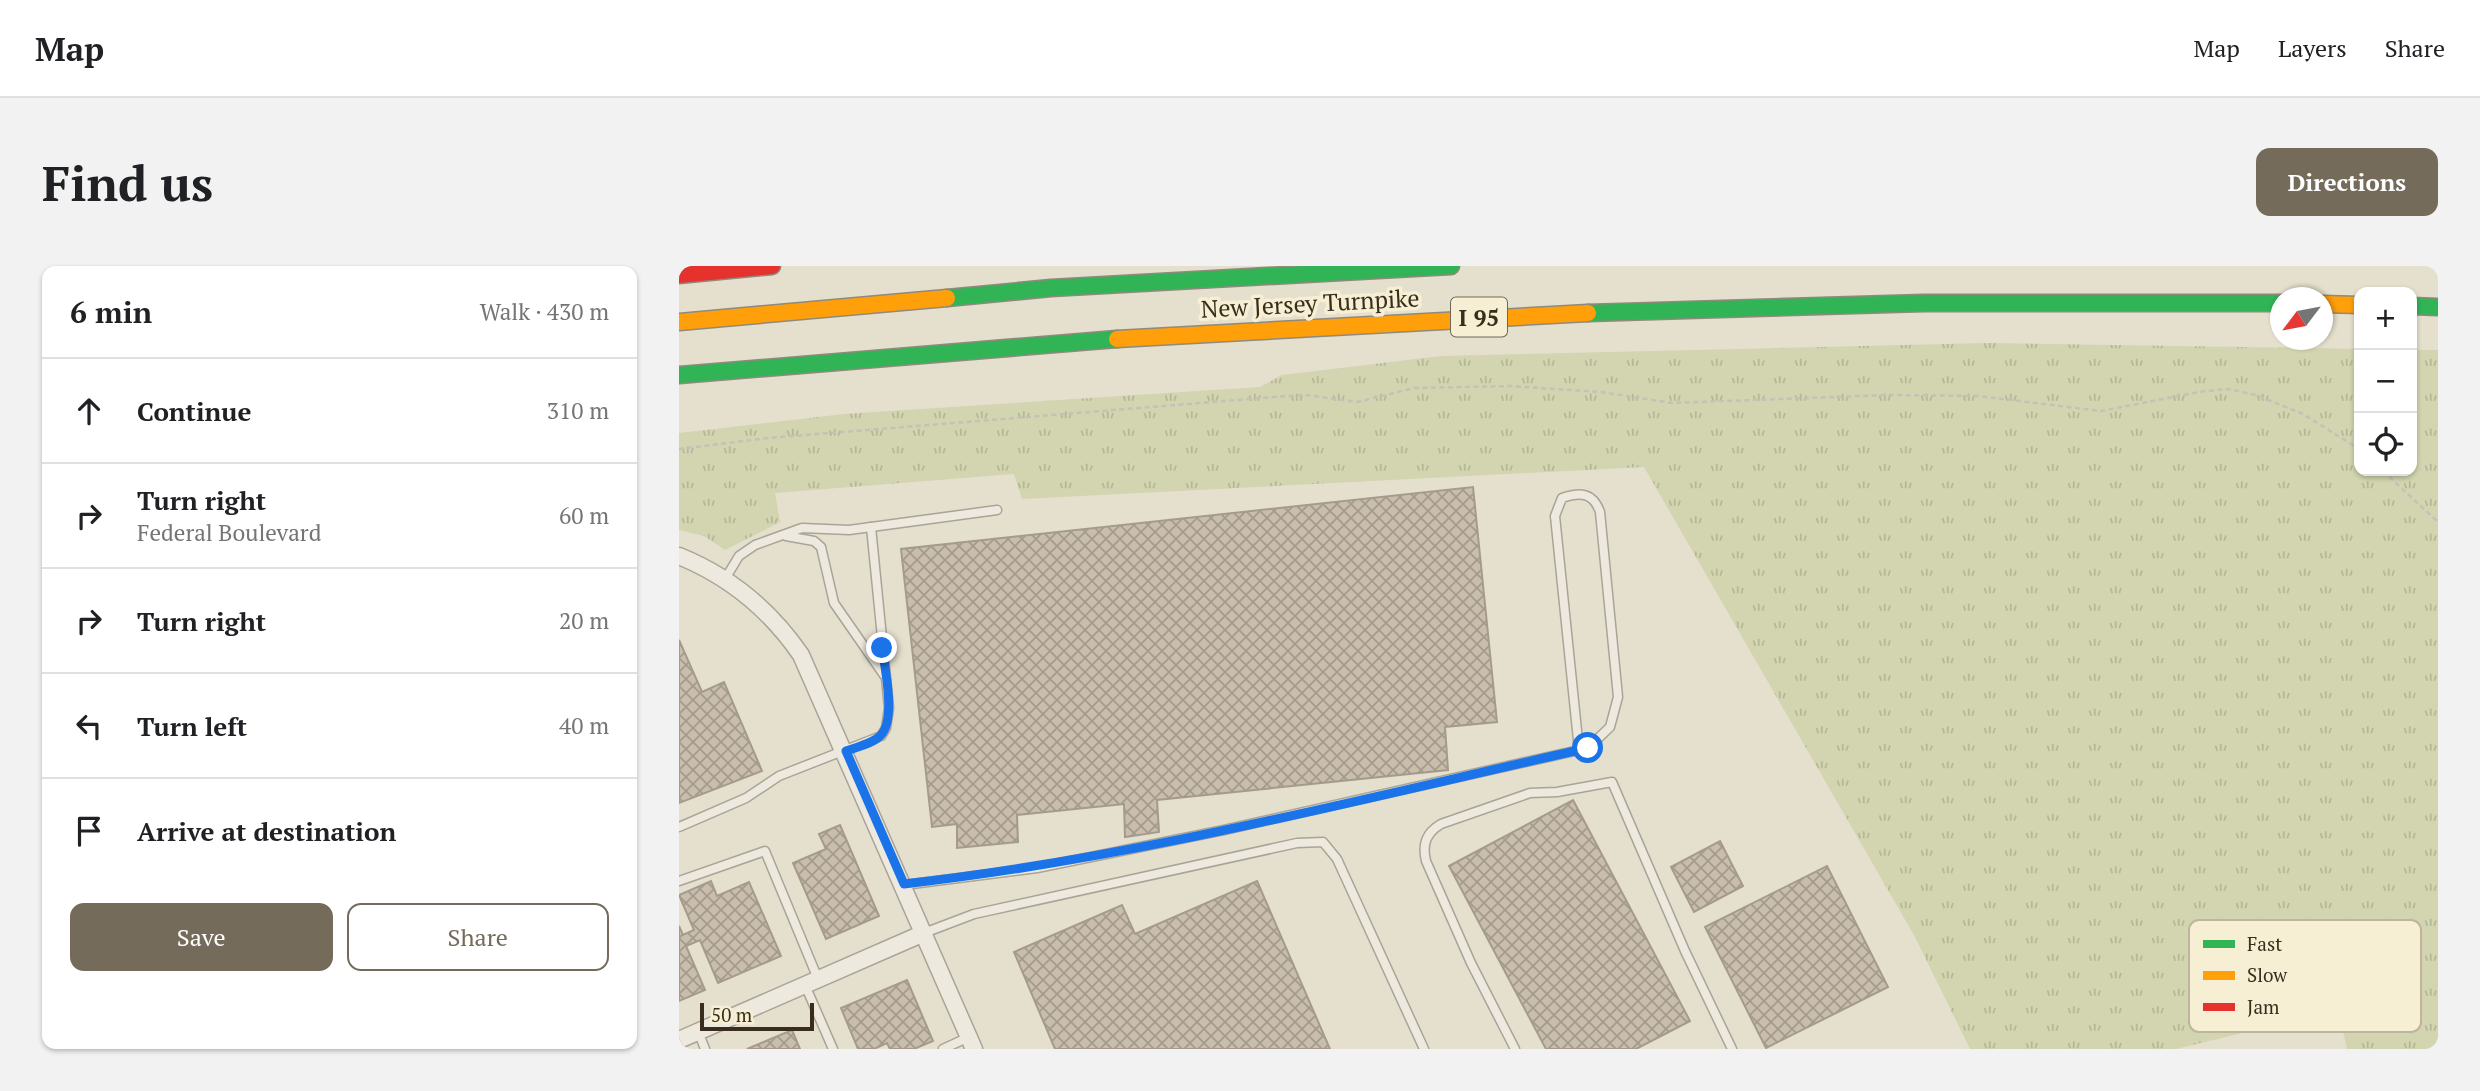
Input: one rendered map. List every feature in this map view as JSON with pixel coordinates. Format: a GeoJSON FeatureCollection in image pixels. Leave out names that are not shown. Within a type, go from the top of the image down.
{"type":"FeatureCollection","features":[{"type":"Feature","properties":{"kind":"highway"},"geometry":{"type":"LineString","coordinates":[[679,275],[772,266]]}},
{"type":"Feature","properties":{"kind":"highway","name":"New Jersey Turnpike"},"geometry":{"type":"LineString","coordinates":[[679,322],[1051,288],[1451,266]]}},
{"type":"Feature","properties":{"kind":"highway","name":"New Jersey Turnpike"},"geometry":{"type":"LineString","coordinates":[[679,375],[1058,341],[1580,313],[1809,305],[2270,303]]}},
{"type":"Feature","properties":{"kind":"highway"},"geometry":{"type":"LineString","coordinates":[[2333,304],[2354,305]]}},
{"type":"Feature","properties":{"kind":"highway"},"geometry":{"type":"LineString","coordinates":[[2417,306],[2438,307]]}},
{"type":"Feature","properties":{"kind":"street"},"geometry":{"type":"LineString","coordinates":[[679,556],[725,579],[765,611],[787,635],[815,681],[972,1043]]}},
{"type":"Feature","properties":{"kind":"street"},"geometry":{"type":"LineString","coordinates":[[679,1040],[925,933]]}},
{"type":"Feature","properties":{"kind":"lane"},"geometry":{"type":"LineString","coordinates":[[904,884],[1051,865],[1579,750],[1600,740],[1616,713],[1618,697],[1599,512],[1593,497],[1586,494],[1562,498],[1555,516],[1579,750]]}},
{"type":"Feature","properties":{"kind":"lane"},"geometry":{"type":"LineString","coordinates":[[725,579],[739,556],[755,545],[802,528],[849,530],[997,510]]}},
{"type":"Feature","properties":{"kind":"lane"},"geometry":{"type":"LineString","coordinates":[[679,827],[747,798],[779,776],[881,736],[886,728],[889,708],[871,527]]}},
{"type":"Feature","properties":{"kind":"lane"},"geometry":{"type":"LineString","coordinates":[[780,536],[814,541],[821,547],[835,603],[885,677]]}},
{"type":"Feature","properties":{"kind":"lane"},"geometry":{"type":"LineString","coordinates":[[1515,1049],[1471,963],[1426,861],[1424,845],[1432,829],[1441,824],[1530,793],[1557,792],[1612,782],[1685,951],[1732,1049]]}},
{"type":"Feature","properties":{"kind":"lane"},"geometry":{"type":"LineString","coordinates":[[925,933],[974,914],[1297,843],[1323,842],[1337,859],[1424,1049]]}},
{"type":"Feature","properties":{"kind":"lane"},"geometry":{"type":"LineString","coordinates":[[679,881],[765,851],[833,1049]]}},
{"type":"Feature","properties":{"kind":"lane"},"geometry":{"type":"LineString","coordinates":[[698,1031],[705,1049]]}},
{"type":"Feature","properties":{"kind":"lane"},"geometry":{"type":"LineString","coordinates":[[943,1049],[972,1043]]}},
{"type":"Feature","properties":{"kind":"path"},"geometry":{"type":"LineString","coordinates":[[679,449],[768,438],[1274,397],[1306,395],[1357,402],[1414,388],[1510,386],[1601,392],[1672,403],[1890,394],[1978,396],[2101,411],[2228,389],[2256,395],[2302,414],[2354,446]]}},
{"type":"Feature","properties":{"kind":"path"},"geometry":{"type":"LineString","coordinates":[[2388,476],[2438,523]]}},
{"type":"Feature","properties":{"kind":"green space"},"geometry":{"type":"Polygon","coordinates":[[[1988,343],[2270,348],[2270,350],[2354,349],[2354,476],[2417,476],[2417,350],[2438,350],[2438,1049],[2347,1049],[2343,1032],[2421,1032],[2421,920],[2189,920],[2189,1032],[2247,1032],[2176,1049],[1970,1049],[1915,937],[1644,467],[1022,499],[1014,474],[775,493],[780,522],[725,550],[704,536],[679,530],[679,433],[844,414],[1260,387],[1282,375],[1441,356],[1988,343]]]}},
{"type":"Feature","properties":{"kind":"building"},"geometry":{"type":"Polygon","coordinates":[[[1473,487],[1497,722],[1445,727],[1448,770],[1157,800],[1159,832],[1125,837],[1124,804],[1017,815],[1018,842],[957,848],[957,824],[932,827],[901,549],[1473,487]]]}},
{"type":"Feature","properties":{"kind":"building"},"geometry":{"type":"Polygon","coordinates":[[[679,640],[702,692],[724,682],[762,771],[679,803],[679,640]]]}},
{"type":"Feature","properties":{"kind":"building"},"geometry":{"type":"Polygon","coordinates":[[[1573,800],[1690,1021],[1636,1049],[1546,1049],[1449,866],[1573,800]]]}},
{"type":"Feature","properties":{"kind":"building"},"geometry":{"type":"Polygon","coordinates":[[[840,825],[879,916],[826,939],[793,863],[826,849],[819,834],[840,825]]]}},
{"type":"Feature","properties":{"kind":"building"},"geometry":{"type":"Polygon","coordinates":[[[1720,841],[1743,886],[1694,912],[1671,867],[1720,841]]]}},
{"type":"Feature","properties":{"kind":"building"},"geometry":{"type":"Polygon","coordinates":[[[1827,866],[1888,987],[1766,1048],[1705,927],[1827,866]]]}},
{"type":"Feature","properties":{"kind":"building"},"geometry":{"type":"Polygon","coordinates":[[[711,881],[717,896],[749,882],[781,956],[718,983],[700,940],[686,946],[705,990],[679,1001],[679,926],[683,935],[694,930],[679,895],[711,881]]]}},
{"type":"Feature","properties":{"kind":"building"},"geometry":{"type":"Polygon","coordinates":[[[1257,881],[1330,1049],[1055,1049],[1014,952],[1122,905],[1135,934],[1257,881]]]}},
{"type":"Feature","properties":{"kind":"building"},"geometry":{"type":"Polygon","coordinates":[[[907,980],[933,1041],[914,1049],[890,1049],[887,1043],[874,1049],[858,1049],[841,1008],[907,980]]]}},
{"type":"Feature","properties":{"kind":"building"},"geometry":{"type":"Polygon","coordinates":[[[792,1030],[800,1049],[747,1049],[792,1030]]]}},
{"type":"Feature","properties":{"kind":"traffic: fast"},"geometry":{"type":"LineString","coordinates":[[947,298],[1051,288],[1451,266]]}},
{"type":"Feature","properties":{"kind":"traffic: fast"},"geometry":{"type":"LineString","coordinates":[[1588,313],[1924,303],[2270,303]]}},
{"type":"Feature","properties":{"kind":"traffic: fast"},"geometry":{"type":"LineString","coordinates":[[2417,306],[2438,307]]}},
{"type":"Feature","properties":{"kind":"traffic: fast"},"geometry":{"type":"LineString","coordinates":[[679,375],[1117,339]]}},
{"type":"Feature","properties":{"kind":"traffic: slow"},"geometry":{"type":"LineString","coordinates":[[679,322],[947,298]]}},
{"type":"Feature","properties":{"kind":"traffic: slow"},"geometry":{"type":"LineString","coordinates":[[2333,304],[2354,305]]}},
{"type":"Feature","properties":{"kind":"traffic: slow"},"geometry":{"type":"LineString","coordinates":[[1117,339],[1588,313]]}},
{"type":"Feature","properties":{"kind":"traffic: jam"},"geometry":{"type":"LineString","coordinates":[[679,275],[772,266]]}},
{"type":"Feature","properties":{"kind":"route"},"geometry":{"type":"LineString","coordinates":[[882,648],[889,708],[886,728],[875,740],[846,751],[904,884],[1037,868],[1224,830],[1588,748]]}}]}
